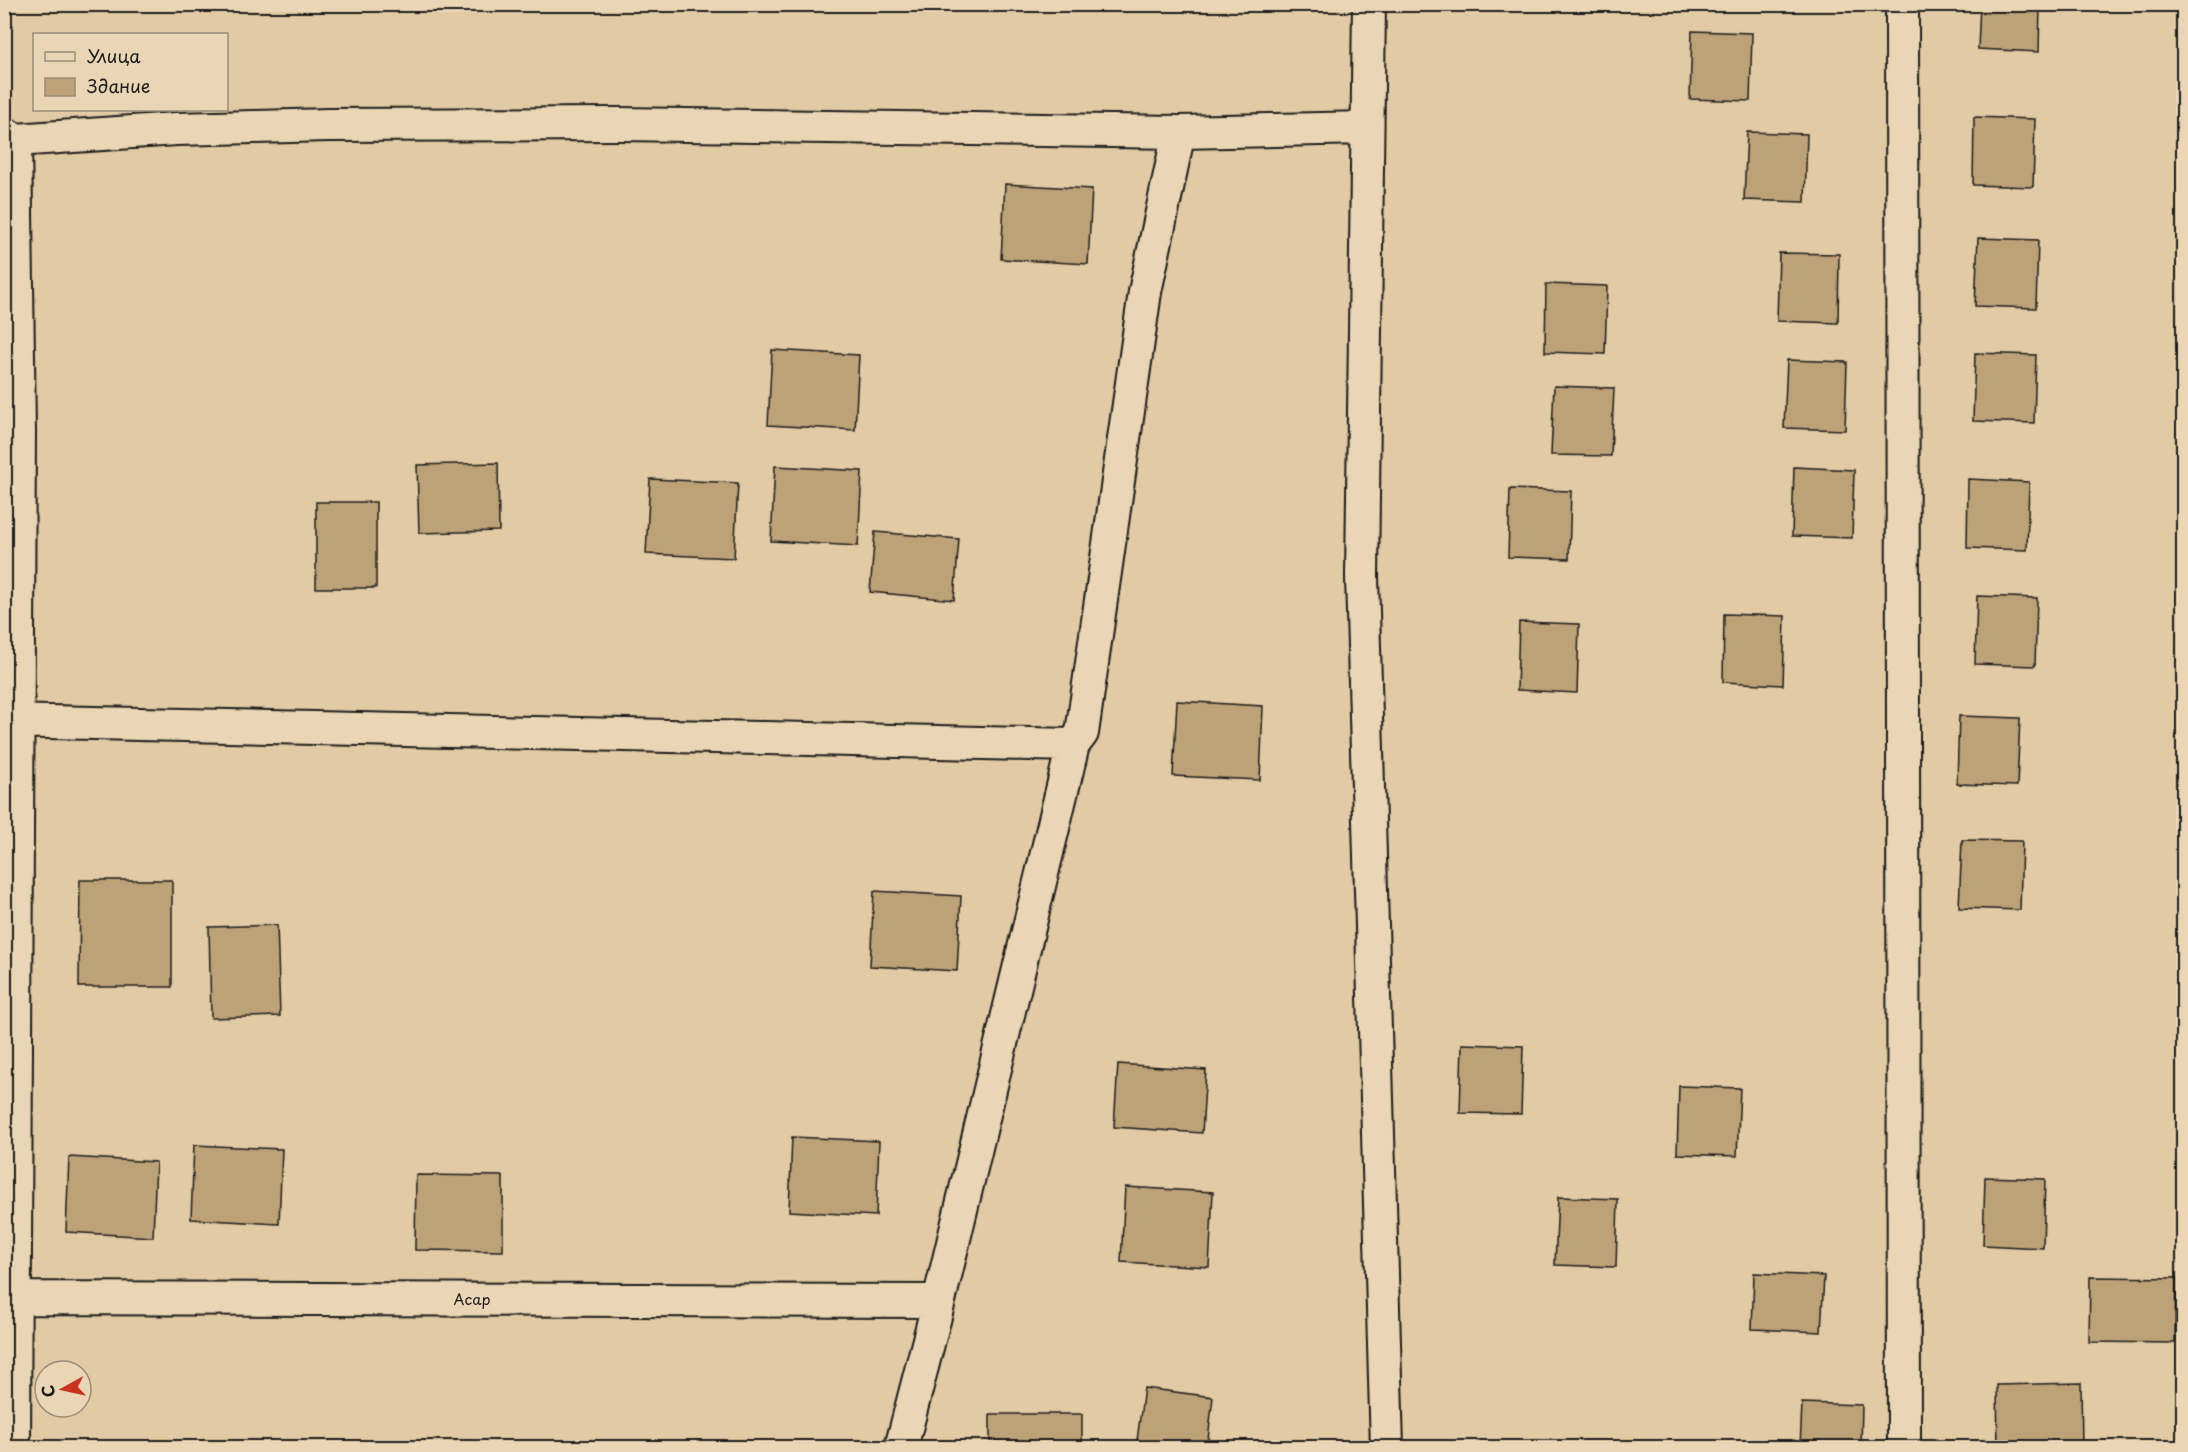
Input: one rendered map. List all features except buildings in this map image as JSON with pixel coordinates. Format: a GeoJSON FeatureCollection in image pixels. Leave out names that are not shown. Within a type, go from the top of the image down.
{"type":"FeatureCollection","features":[{"type":"Feature","properties":{"kind":"street"},"geometry":{"type":"LineString","coordinates":[[1369,4],[1362,577],[1387,1448]]}},
{"type":"Feature","properties":{"kind":"street"},"geometry":{"type":"LineString","coordinates":[[1902,4],[1904,1448]]}},
{"type":"Feature","properties":{"kind":"street"},"geometry":{"type":"LineString","coordinates":[[14,1448],[10,1298],[11,720],[19,431],[10,137],[328,125],[620,124],[1179,132],[1367,128]]}},
{"type":"Feature","properties":{"kind":"street"},"geometry":{"type":"LineString","coordinates":[[902,1448],[1073,745],[1082,733],[1145,292],[1179,132]]}},
{"type":"Feature","properties":{"kind":"street"},"geometry":{"type":"LineString","coordinates":[[11,720],[1073,745]]}},
{"type":"Feature","properties":{"kind":"street","name":"Асар"},"geometry":{"type":"LineString","coordinates":[[10,1298],[939,1301]]}}]}
